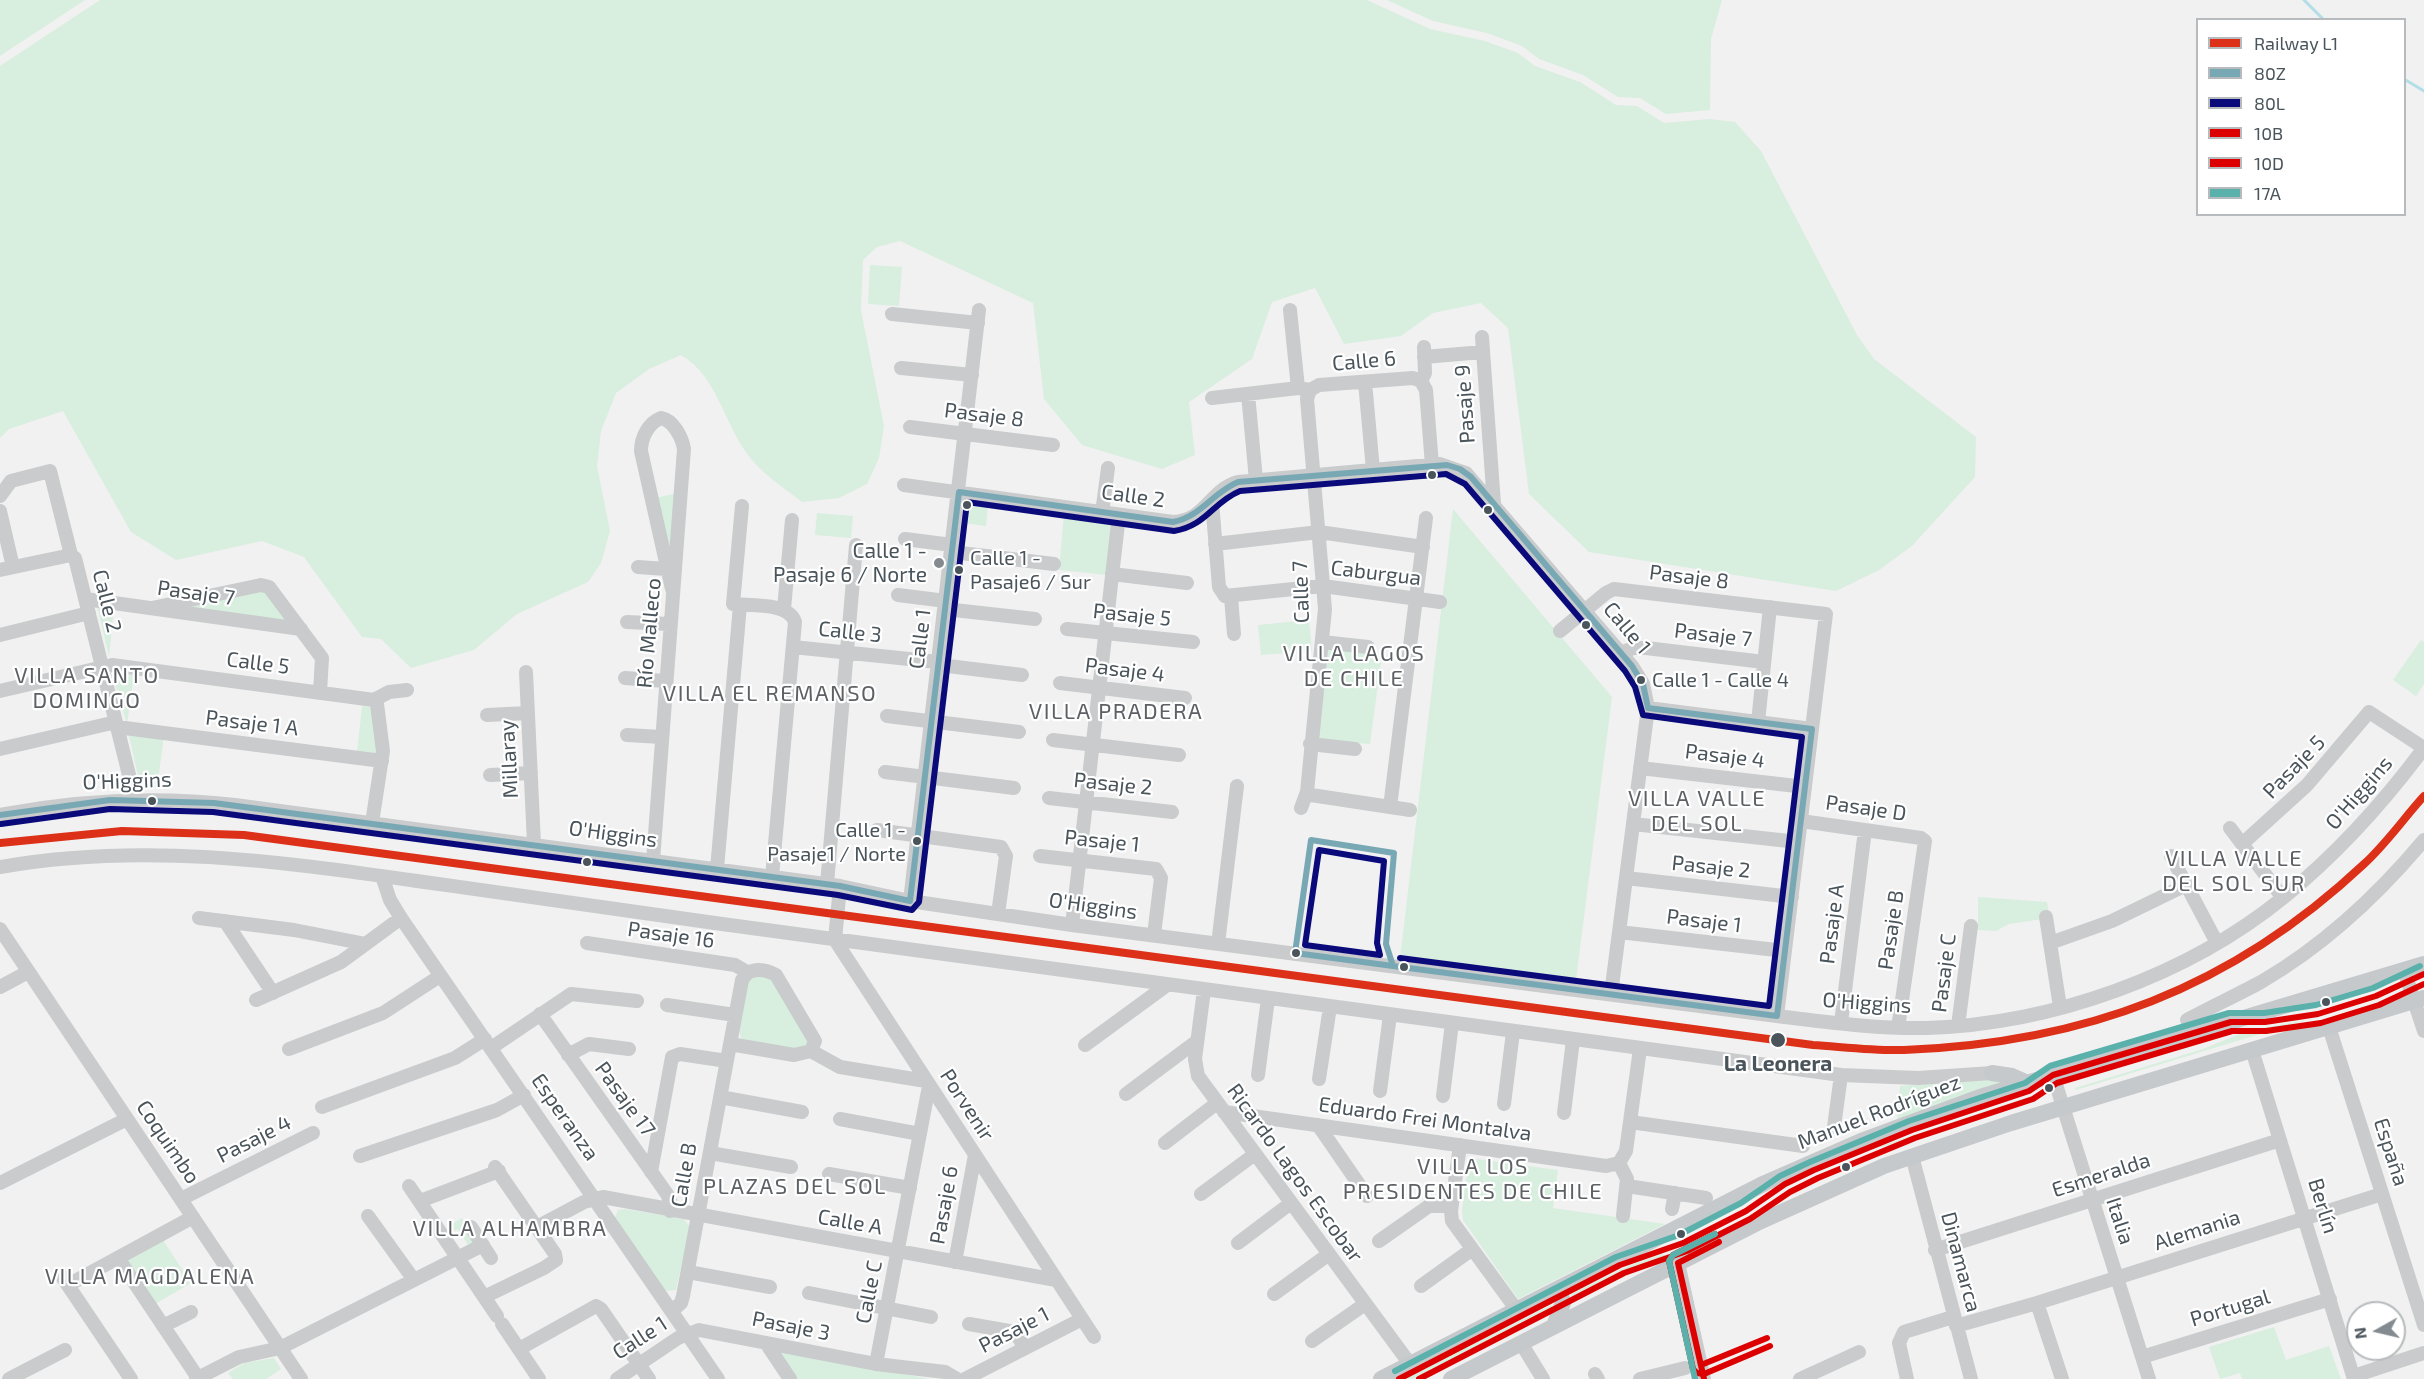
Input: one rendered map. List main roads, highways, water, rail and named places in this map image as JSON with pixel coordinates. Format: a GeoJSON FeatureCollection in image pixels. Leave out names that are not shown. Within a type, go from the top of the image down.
{"type":"FeatureCollection","features":[{"type":"Feature","properties":{"kind":"main road","name":"Manuel Rodríguez"},"geometry":{"type":"LineString","coordinates":[[1381,1379],[1803,1165],[1928,1115],[2053,1075],[2424,964]]}},
{"type":"Feature","properties":{"kind":"main road"},"geometry":{"type":"LineString","coordinates":[[1451,1379],[1785,1210],[1912,1156],[2062,1107],[2329,1026],[2416,996]]}},
{"type":"Feature","properties":{"kind":"main road"},"geometry":{"type":"LineString","coordinates":[[1992,1073],[2012,1076],[2028,1083]]}},
{"type":"Feature","properties":{"kind":"main road"},"geometry":{"type":"LineString","coordinates":[[1554,1326],[1563,1303],[1559,1288]]}},
{"type":"Feature","properties":{"kind":"waterway"},"geometry":{"type":"LineString","coordinates":[[2304,0],[2322,18]]}},
{"type":"Feature","properties":{"kind":"waterway"},"geometry":{"type":"LineString","coordinates":[[2406,80],[2424,91]]}},
{"type":"Feature","properties":{"kind":"rail line","name":"L1"},"geometry":{"type":"LineString","coordinates":[[0,843],[122,831],[244,835],[1813,1045],[1904,1050],[1970,1045],[2033,1036],[2094,1021],[2152,1001],[2207,976],[2261,945],[2313,908],[2372,856],[2424,796]]}},
{"type":"Feature","properties":{"kind":"place","name":"Calle 1 - Pasaje 6 / Norte"},"geometry":{"type":"Point","coordinates":[939,563]}},
{"type":"Feature","properties":{"kind":"place","name":"Calle 1 - Pasaje6 / Sur"},"geometry":{"type":"Point","coordinates":[959,570]}},
{"type":"Feature","properties":{"kind":"place","name":"Calle 1 - Calle 4"},"geometry":{"type":"Point","coordinates":[1641,680]}},
{"type":"Feature","properties":{"kind":"place","name":"Calle 1 - Pasaje1 / Norte"},"geometry":{"type":"Point","coordinates":[917,841]}},
{"type":"Feature","properties":{"kind":"place","name":"La Leonera"},"geometry":{"type":"Point","coordinates":[1778,1040]}},
{"type":"Feature","properties":{"kind":"district","name":"VILLA LAGOS DE CHILE"},"geometry":{"type":"Point","coordinates":[1354,666]}},
{"type":"Feature","properties":{"kind":"district","name":"VILLA SANTO DOMINGO"},"geometry":{"type":"Point","coordinates":[87,688]}},
{"type":"Feature","properties":{"kind":"district","name":"VILLA EL REMANSO"},"geometry":{"type":"Point","coordinates":[770,694]}},
{"type":"Feature","properties":{"kind":"district","name":"VILLA PRADERA"},"geometry":{"type":"Point","coordinates":[1116,712]}},
{"type":"Feature","properties":{"kind":"district","name":"VILLA VALLE DEL SOL"},"geometry":{"type":"Point","coordinates":[1697,812]}},
{"type":"Feature","properties":{"kind":"district","name":"VILLA VALLE DEL SOL SUR"},"geometry":{"type":"Point","coordinates":[2234,872]}},
{"type":"Feature","properties":{"kind":"district","name":"VILLA LOS PRESIDENTES DE CHILE"},"geometry":{"type":"Point","coordinates":[1473,1180]}},
{"type":"Feature","properties":{"kind":"district","name":"PLAZAS DEL SOL"},"geometry":{"type":"Point","coordinates":[795,1187]}},
{"type":"Feature","properties":{"kind":"district","name":"VILLA ALHAMBRA"},"geometry":{"type":"Point","coordinates":[510,1229]}},
{"type":"Feature","properties":{"kind":"district","name":"VILLA MAGDALENA"},"geometry":{"type":"Point","coordinates":[150,1277]}}]}
